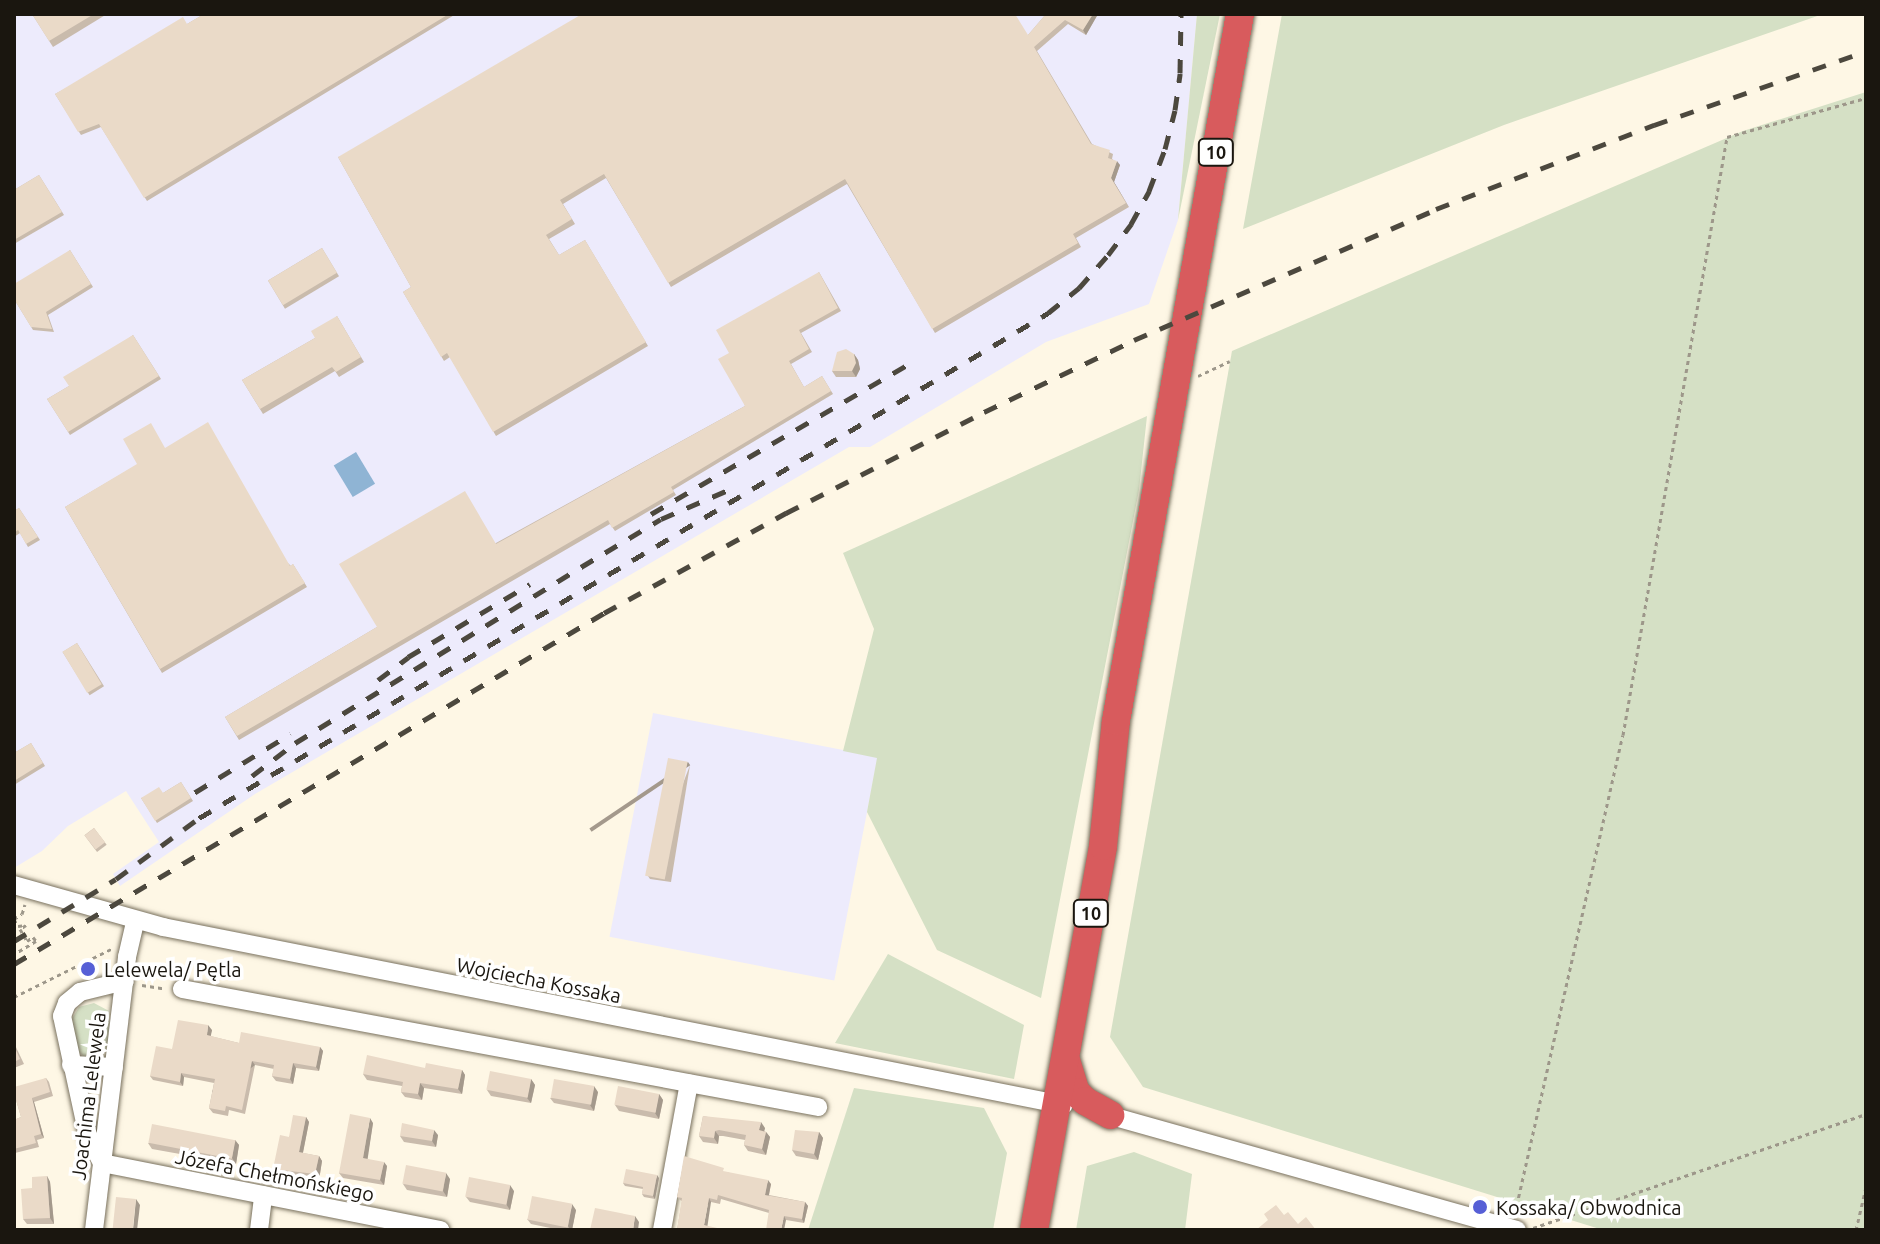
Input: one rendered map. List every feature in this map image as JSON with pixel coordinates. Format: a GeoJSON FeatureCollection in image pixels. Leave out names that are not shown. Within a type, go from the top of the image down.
{"type":"FeatureCollection","features":[{"type":"Feature","properties":{"kind":"highway","name":"10"},"geometry":{"type":"LineString","coordinates":[[1034,1230],[1053,1134],[1050,1102],[1066,1059],[1103,846],[1114,767],[1116,721],[1240,14]]}},
{"type":"Feature","properties":{"kind":"highway","name":"10"},"geometry":{"type":"LineString","coordinates":[[1021,1230],[1050,1102],[1102,763],[1116,721]]}},
{"type":"Feature","properties":{"kind":"highway"},"geometry":{"type":"LineString","coordinates":[[1066,1059],[1076,1092],[1103,1113]]}},
{"type":"Feature","properties":{"kind":"highway"},"geometry":{"type":"LineString","coordinates":[[1053,1134],[1069,1115],[1103,1113]]}},
{"type":"Feature","properties":{"kind":"street","name":"Wojciecha Kossaka"},"geometry":{"type":"LineString","coordinates":[[20,892],[135,921],[1103,1113],[1519,1229]]}},
{"type":"Feature","properties":{"kind":"street","name":"Joachima Lelewela"},"geometry":{"type":"LineString","coordinates":[[94,1230],[135,921]]}},
{"type":"Feature","properties":{"kind":"street"},"geometry":{"type":"LineString","coordinates":[[102,1163],[88,1136],[62,1027],[67,1003],[89,988],[129,983]]}},
{"type":"Feature","properties":{"kind":"street"},"geometry":{"type":"LineString","coordinates":[[182,989],[818,1107]]}},
{"type":"Feature","properties":{"kind":"street"},"geometry":{"type":"LineString","coordinates":[[71,1065],[114,1067]]}},
{"type":"Feature","properties":{"kind":"street"},"geometry":{"type":"LineString","coordinates":[[662,1230],[689,1083]]}},
{"type":"Feature","properties":{"kind":"street","name":"Józefa Chełmońskiego"},"geometry":{"type":"LineString","coordinates":[[102,1163],[440,1230]]}},
{"type":"Feature","properties":{"kind":"street"},"geometry":{"type":"LineString","coordinates":[[259,1230],[263,1195]]}},
{"type":"Feature","properties":{"kind":"path"},"geometry":{"type":"LineString","coordinates":[[1519,1229],[1623,735],[1727,137],[1866,98]]}},
{"type":"Feature","properties":{"kind":"path"},"geometry":{"type":"LineString","coordinates":[[1175,382],[1230,361]]}},
{"type":"Feature","properties":{"kind":"path"},"geometry":{"type":"LineString","coordinates":[[14,954],[36,941],[33,937],[27,941],[20,929],[26,925],[18,926],[14,919],[22,914],[20,892]]}},
{"type":"Feature","properties":{"kind":"path"},"geometry":{"type":"LineString","coordinates":[[14,997],[113,949],[117,942]]}},
{"type":"Feature","properties":{"kind":"path"},"geometry":{"type":"LineString","coordinates":[[129,983],[182,989]]}},
{"type":"Feature","properties":{"kind":"path"},"geometry":{"type":"LineString","coordinates":[[1519,1229],[1866,1114]]}},
{"type":"Feature","properties":{"kind":"path"},"geometry":{"type":"LineString","coordinates":[[1856,1230],[1866,1187]]}},
{"type":"Feature","properties":{"kind":"shaded area"},"geometry":{"type":"Polygon","coordinates":[[[14,14],[1197,14],[1178,220],[1149,304],[1046,342],[870,447],[849,447],[255,794],[120,886],[113,874],[159,842],[126,791],[68,826],[42,851],[14,868],[14,14]]]}},
{"type":"Feature","properties":{"kind":"shaded area"},"geometry":{"type":"Polygon","coordinates":[[[653,713],[878,757],[834,981],[609,937],[653,713]]]}},
{"type":"Feature","properties":{"kind":"green space"},"geometry":{"type":"Polygon","coordinates":[[[1197,14],[1220,14],[1178,220],[1197,14]]]}},
{"type":"Feature","properties":{"kind":"green space"},"geometry":{"type":"Polygon","coordinates":[[[1282,14],[1823,14],[1504,125],[1243,229],[1282,14]]]}},
{"type":"Feature","properties":{"kind":"green space"},"geometry":{"type":"Polygon","coordinates":[[[1866,92],[1866,1230],[1603,1230],[1143,1087],[1110,1037],[1232,351],[1743,131],[1866,92]]]}},
{"type":"Feature","properties":{"kind":"green space"},"geometry":{"type":"Polygon","coordinates":[[[1147,416],[1139,490],[1041,998],[937,950],[867,812],[877,758],[843,751],[874,629],[843,553],[1147,416]]]}},
{"type":"Feature","properties":{"kind":"green space"},"geometry":{"type":"Polygon","coordinates":[[[888,954],[1024,1025],[1014,1079],[835,1043],[888,954]]]}},
{"type":"Feature","properties":{"kind":"green space"},"geometry":{"type":"Polygon","coordinates":[[[94,1003],[109,1011],[110,1040],[103,1054],[87,1059],[76,1050],[72,1019],[79,1007],[94,1003]]]}},
{"type":"Feature","properties":{"kind":"green space"},"geometry":{"type":"Polygon","coordinates":[[[854,1088],[984,1108],[1007,1153],[993,1230],[808,1230],[854,1088]]]}},
{"type":"Feature","properties":{"kind":"green space"},"geometry":{"type":"Polygon","coordinates":[[[1134,1152],[1192,1174],[1185,1230],[1076,1230],[1087,1166],[1134,1152]]]}},
{"type":"Feature","properties":{"kind":"water"},"geometry":{"type":"Polygon","coordinates":[[[356,452],[375,484],[353,497],[334,465],[356,452]]]}},
{"type":"Feature","properties":{"kind":"building"},"geometry":{"type":"Polygon","coordinates":[[[32,14],[94,14],[49,41],[32,14]]]}},
{"type":"Feature","properties":{"kind":"building"},"geometry":{"type":"Polygon","coordinates":[[[204,14],[449,14],[144,198],[99,124],[78,132],[55,94],[183,17],[187,24],[204,14]]]}},
{"type":"Feature","properties":{"kind":"building"},"geometry":{"type":"Polygon","coordinates":[[[582,14],[1015,14],[1028,35],[1046,14],[1093,14],[1083,30],[1065,20],[1034,47],[1091,144],[1110,150],[1108,158],[1117,161],[1111,178],[1126,203],[1073,234],[1078,243],[932,329],[845,179],[668,283],[604,174],[560,200],[572,219],[546,235],[559,255],[585,240],[646,342],[493,432],[447,353],[441,357],[403,292],[411,287],[338,157],[582,14]]]}},
{"type":"Feature","properties":{"kind":"building"},"geometry":{"type":"Polygon","coordinates":[[[39,175],[62,212],[14,240],[14,190],[39,175]]]}},
{"type":"Feature","properties":{"kind":"building"},"geometry":{"type":"Polygon","coordinates":[[[322,248],[337,273],[283,305],[268,280],[322,248]]]}},
{"type":"Feature","properties":{"kind":"building"},"geometry":{"type":"Polygon","coordinates":[[[70,250],[91,284],[46,312],[52,329],[31,327],[14,299],[14,284],[70,250]]]}},
{"type":"Feature","properties":{"kind":"building"},"geometry":{"type":"Polygon","coordinates":[[[819,272],[838,308],[799,330],[809,349],[789,361],[804,387],[822,376],[831,391],[671,487],[674,492],[612,528],[608,520],[237,736],[225,717],[377,627],[339,564],[465,491],[496,544],[745,406],[718,359],[729,353],[716,330],[819,272]]]}},
{"type":"Feature","properties":{"kind":"building"},"geometry":{"type":"Polygon","coordinates":[[[337,316],[361,357],[336,372],[332,367],[260,409],[242,380],[315,338],[311,331],[337,316]]]}},
{"type":"Feature","properties":{"kind":"building"},"geometry":{"type":"Polygon","coordinates":[[[133,335],[159,376],[68,432],[47,399],[69,386],[63,377],[133,335]]]}},
{"type":"Feature","properties":{"kind":"building"},"geometry":{"type":"Polygon","coordinates":[[[846,349],[854,354],[856,363],[852,371],[832,371],[837,352],[846,349]]]}},
{"type":"Feature","properties":{"kind":"building"},"geometry":{"type":"Polygon","coordinates":[[[208,422],[290,566],[293,564],[305,583],[160,669],[65,507],[137,464],[123,439],[151,423],[165,448],[208,422]]]}},
{"type":"Feature","properties":{"kind":"building"},"geometry":{"type":"Polygon","coordinates":[[[19,508],[38,537],[26,544],[18,530],[14,533],[14,511],[19,508]]]}},
{"type":"Feature","properties":{"kind":"building"},"geometry":{"type":"Polygon","coordinates":[[[77,643],[102,684],[87,693],[62,652],[77,643]]]}},
{"type":"Feature","properties":{"kind":"building"},"geometry":{"type":"Polygon","coordinates":[[[31,743],[43,763],[14,781],[14,753],[31,743]]]}},
{"type":"Feature","properties":{"kind":"building"},"geometry":{"type":"Polygon","coordinates":[[[668,758],[688,762],[665,880],[645,876],[668,758]]]}},
{"type":"Feature","properties":{"kind":"building"},"geometry":{"type":"Polygon","coordinates":[[[181,782],[191,798],[155,821],[141,798],[159,787],[163,793],[181,782]]]}},
{"type":"Feature","properties":{"kind":"building"},"geometry":{"type":"Polygon","coordinates":[[[94,828],[105,842],[96,850],[85,835],[94,828]]]}},
{"type":"Feature","properties":{"kind":"building"},"geometry":{"type":"Polygon","coordinates":[[[178,1020],[208,1025],[207,1035],[239,1043],[241,1032],[320,1047],[316,1067],[293,1063],[290,1079],[272,1076],[274,1065],[252,1061],[242,1110],[226,1106],[225,1111],[209,1108],[215,1079],[181,1073],[180,1082],[150,1076],[156,1046],[172,1049],[178,1020]]]}},
{"type":"Feature","properties":{"kind":"building"},"geometry":{"type":"Polygon","coordinates":[[[14,1046],[20,1059],[14,1062],[14,1046]]]}},
{"type":"Feature","properties":{"kind":"building"},"geometry":{"type":"Polygon","coordinates":[[[367,1055],[425,1068],[426,1063],[462,1070],[458,1089],[420,1083],[418,1094],[401,1092],[403,1082],[363,1074],[367,1055]]]}},
{"type":"Feature","properties":{"kind":"building"},"geometry":{"type":"Polygon","coordinates":[[[490,1071],[531,1079],[528,1098],[486,1090],[490,1071]]]}},
{"type":"Feature","properties":{"kind":"building"},"geometry":{"type":"Polygon","coordinates":[[[46,1078],[50,1092],[32,1098],[41,1134],[34,1136],[36,1143],[14,1149],[14,1120],[21,1117],[14,1087],[46,1078]]]}},
{"type":"Feature","properties":{"kind":"building"},"geometry":{"type":"Polygon","coordinates":[[[554,1079],[594,1086],[591,1105],[551,1098],[554,1079]]]}},
{"type":"Feature","properties":{"kind":"building"},"geometry":{"type":"Polygon","coordinates":[[[618,1086],[659,1094],[656,1113],[614,1105],[618,1086]]]}},
{"type":"Feature","properties":{"kind":"building"},"geometry":{"type":"Polygon","coordinates":[[[350,1114],[370,1118],[363,1158],[384,1162],[380,1180],[339,1173],[350,1114]]]}},
{"type":"Feature","properties":{"kind":"building"},"geometry":{"type":"Polygon","coordinates":[[[293,1115],[306,1117],[299,1152],[319,1156],[315,1174],[273,1169],[280,1135],[289,1137],[293,1115]]]}},
{"type":"Feature","properties":{"kind":"building"},"geometry":{"type":"Polygon","coordinates":[[[703,1116],[761,1122],[759,1130],[766,1132],[762,1149],[744,1145],[746,1135],[719,1130],[715,1131],[714,1138],[699,1136],[703,1116]]]}},
{"type":"Feature","properties":{"kind":"building"},"geometry":{"type":"Polygon","coordinates":[[[402,1123],[434,1130],[432,1141],[400,1136],[402,1123]]]}},
{"type":"Feature","properties":{"kind":"building"},"geometry":{"type":"Polygon","coordinates":[[[152,1124],[235,1140],[232,1159],[148,1143],[152,1124]]]}},
{"type":"Feature","properties":{"kind":"building"},"geometry":{"type":"Polygon","coordinates":[[[795,1130],[819,1132],[814,1154],[792,1150],[795,1130]]]}},
{"type":"Feature","properties":{"kind":"building"},"geometry":{"type":"Polygon","coordinates":[[[684,1156],[724,1168],[723,1171],[768,1180],[765,1195],[805,1202],[802,1219],[784,1216],[781,1230],[766,1230],[769,1210],[718,1195],[717,1200],[709,1198],[704,1225],[726,1230],[677,1230],[682,1198],[677,1197],[684,1156]]]}},
{"type":"Feature","properties":{"kind":"building"},"geometry":{"type":"Polygon","coordinates":[[[406,1165],[446,1173],[443,1191],[402,1184],[406,1165]]]}},
{"type":"Feature","properties":{"kind":"building"},"geometry":{"type":"Polygon","coordinates":[[[626,1169],[657,1175],[653,1196],[642,1194],[643,1187],[623,1183],[626,1169]]]}},
{"type":"Feature","properties":{"kind":"building"},"geometry":{"type":"Polygon","coordinates":[[[47,1176],[50,1218],[23,1219],[21,1189],[32,1188],[32,1177],[47,1176]]]}},
{"type":"Feature","properties":{"kind":"building"},"geometry":{"type":"Polygon","coordinates":[[[469,1177],[510,1185],[506,1205],[465,1197],[469,1177]]]}},
{"type":"Feature","properties":{"kind":"building"},"geometry":{"type":"Polygon","coordinates":[[[532,1196],[572,1204],[568,1227],[527,1220],[532,1196]]]}},
{"type":"Feature","properties":{"kind":"building"},"geometry":{"type":"Polygon","coordinates":[[[116,1197],[136,1199],[133,1230],[113,1229],[116,1197]]]}},
{"type":"Feature","properties":{"kind":"building"},"geometry":{"type":"Polygon","coordinates":[[[1276,1205],[1284,1215],[1288,1212],[1298,1224],[1306,1217],[1316,1230],[1256,1230],[1268,1220],[1264,1214],[1276,1205]]]}},
{"type":"Feature","properties":{"kind":"building"},"geometry":{"type":"Polygon","coordinates":[[[595,1208],[635,1216],[633,1230],[590,1230],[595,1208]]]}},
{"type":"Feature","properties":{"kind":"railway"},"geometry":{"type":"LineString","coordinates":[[14,941],[116,879],[199,818],[1048,313],[1079,288],[1108,255],[1131,224],[1149,191],[1175,110],[1180,73],[1181,14]]}},
{"type":"Feature","properties":{"kind":"railway"},"geometry":{"type":"LineString","coordinates":[[14,964],[604,613],[786,513],[984,412],[1134,340],[1436,209],[1654,125],[1866,51]]}},
{"type":"Feature","properties":{"kind":"railway"},"geometry":{"type":"LineString","coordinates":[[651,514],[910,363]]}},
{"type":"Feature","properties":{"kind":"railway"},"geometry":{"type":"LineString","coordinates":[[252,776],[295,743],[661,519],[735,487]]}},
{"type":"Feature","properties":{"kind":"railway"},"geometry":{"type":"LineString","coordinates":[[378,680],[408,657],[530,584]]}},
{"type":"Feature","properties":{"kind":"railway"},"geometry":{"type":"LineString","coordinates":[[171,807],[290,734]]}},
{"type":"Feature","properties":{"kind":"place","name":"Lelewela/ Pętla"},"geometry":{"type":"Point","coordinates":[88,969]}},
{"type":"Feature","properties":{"kind":"place","name":"Kossaka/ Obwodnica"},"geometry":{"type":"Point","coordinates":[1480,1207]}}]}
